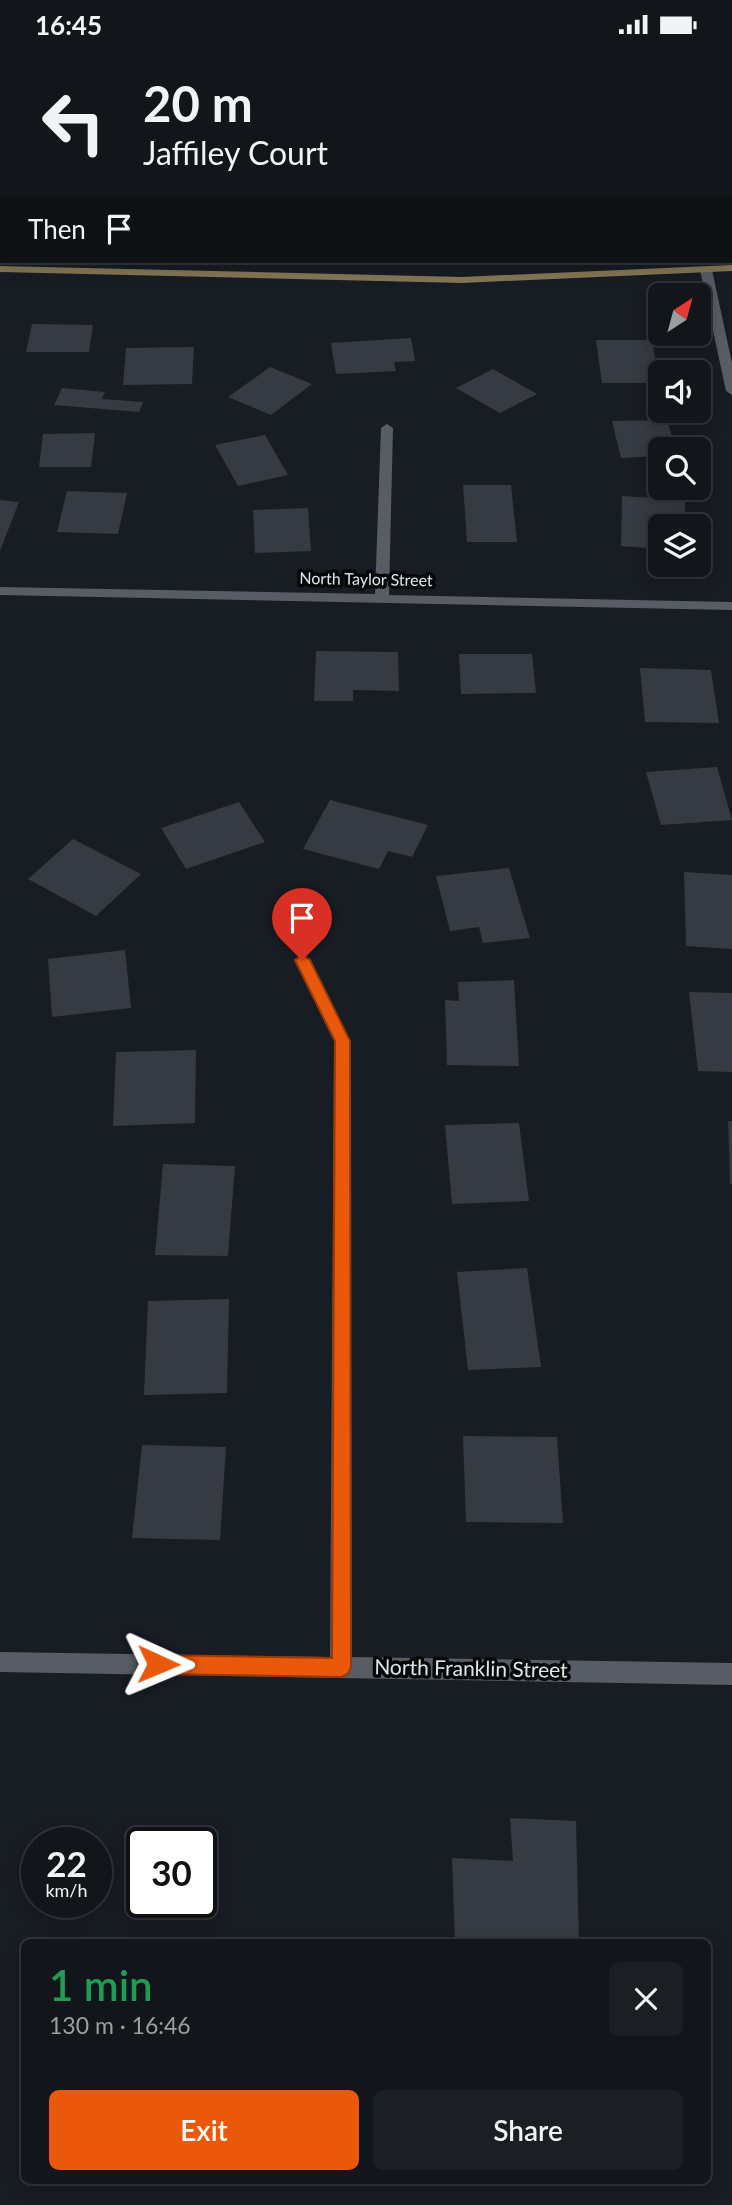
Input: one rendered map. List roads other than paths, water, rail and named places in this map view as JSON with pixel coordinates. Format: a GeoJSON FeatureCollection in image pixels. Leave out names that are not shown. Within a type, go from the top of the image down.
{"type":"FeatureCollection","features":[{"type":"Feature","properties":{"kind":"main road"},"geometry":{"type":"LineString","coordinates":[[0,269],[462,280],[732,268]]}},
{"type":"Feature","properties":{"kind":"street"},"geometry":{"type":"LineString","coordinates":[[706,270],[732,391]]}},
{"type":"Feature","properties":{"kind":"street"},"geometry":{"type":"LineString","coordinates":[[382,597],[387,428]]}},
{"type":"Feature","properties":{"kind":"street","name":"North Taylor Street"},"geometry":{"type":"LineString","coordinates":[[0,591],[732,606]]}},
{"type":"Feature","properties":{"kind":"street"},"geometry":{"type":"LineString","coordinates":[[302,960],[342,1041],[341,1667]]}},
{"type":"Feature","properties":{"kind":"street","name":"North Franklin Street"},"geometry":{"type":"LineString","coordinates":[[0,1662],[732,1674]]}}]}
